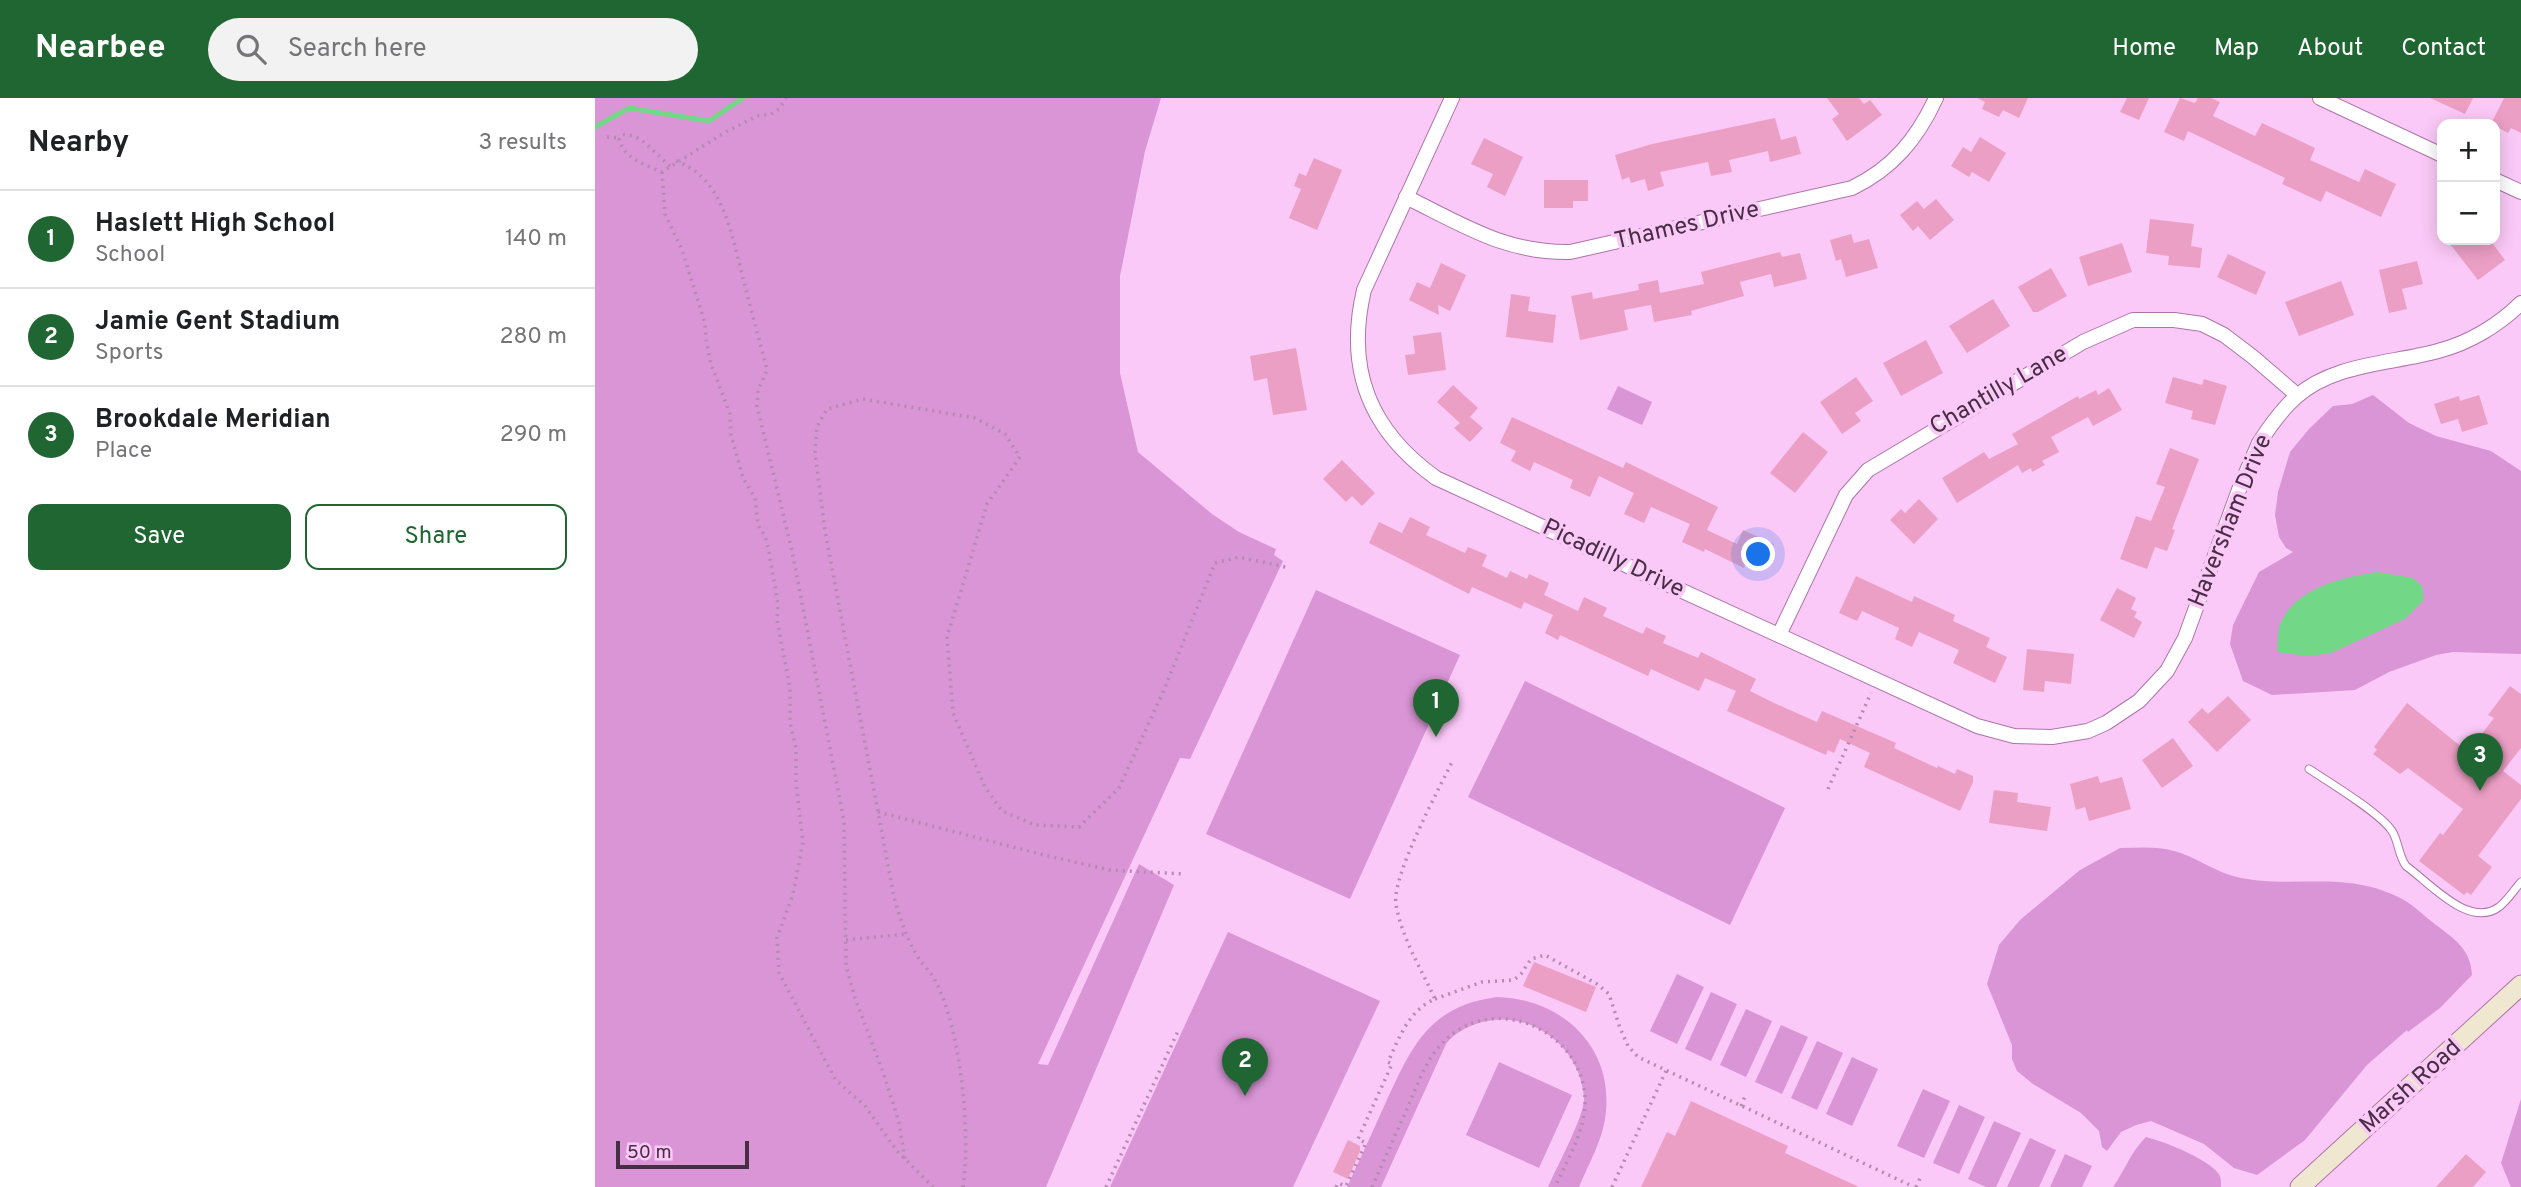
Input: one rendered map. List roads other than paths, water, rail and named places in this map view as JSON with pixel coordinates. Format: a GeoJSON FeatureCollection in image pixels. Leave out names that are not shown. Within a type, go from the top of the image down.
{"type":"FeatureCollection","features":[{"type":"Feature","properties":{"kind":"main road","name":"Marsh Road"},"geometry":{"type":"LineString","coordinates":[[2300,1187],[2521,985]]}},
{"type":"Feature","properties":{"kind":"street","name":"Picadilly Drive"},"geometry":{"type":"LineString","coordinates":[[1452,98],[1364,290],[1357,331],[1357,351],[1365,391],[1377,417],[1406,455],[1436,478],[1977,726],[1995,732],[2033,737],[2088,731]]}},
{"type":"Feature","properties":{"kind":"street","name":"Thames Drive"},"geometry":{"type":"LineString","coordinates":[[1406,197],[1495,241],[1534,251],[1570,252],[1852,188],[1880,172],[1905,150],[1924,124],[1935,98]]}},
{"type":"Feature","properties":{"kind":"street"},"geometry":{"type":"LineString","coordinates":[[2320,98],[2437,153]]}},
{"type":"Feature","properties":{"kind":"street"},"geometry":{"type":"LineString","coordinates":[[2499,182],[2521,192]]}},
{"type":"Feature","properties":{"kind":"street","name":"Haversham Drive"},"geometry":{"type":"LineString","coordinates":[[2088,731],[2123,713],[2139,701],[2154,687],[2179,653],[2259,443],[2297,395],[2330,376],[2450,347],[2505,319],[2521,303]]}},
{"type":"Feature","properties":{"kind":"street","name":"Chantilly Lane"},"geometry":{"type":"LineString","coordinates":[[1779,635],[1840,505],[1868,470],[2083,342],[2133,320],[2174,320],[2202,324],[2224,335],[2297,395]]}},
{"type":"Feature","properties":{"kind":"lane"},"geometry":{"type":"LineString","coordinates":[[2309,769],[2385,823],[2395,836],[2400,856],[2406,866],[2463,910],[2480,913],[2497,908],[2521,882]]}},
{"type":"Feature","properties":{"kind":"waterway"},"geometry":{"type":"LineString","coordinates":[[595,127],[629,108],[709,121],[743,98]]}},
{"type":"Feature","properties":{"kind":"place","name":"Haslett High School"},"geometry":{"type":"Point","coordinates":[1436,737]}},
{"type":"Feature","properties":{"kind":"place","name":"Brookdale Meridian"},"geometry":{"type":"Point","coordinates":[2480,791]}},
{"type":"Feature","properties":{"kind":"place","name":"Jamie Gent Stadium"},"geometry":{"type":"Point","coordinates":[1245,1096]}}]}
